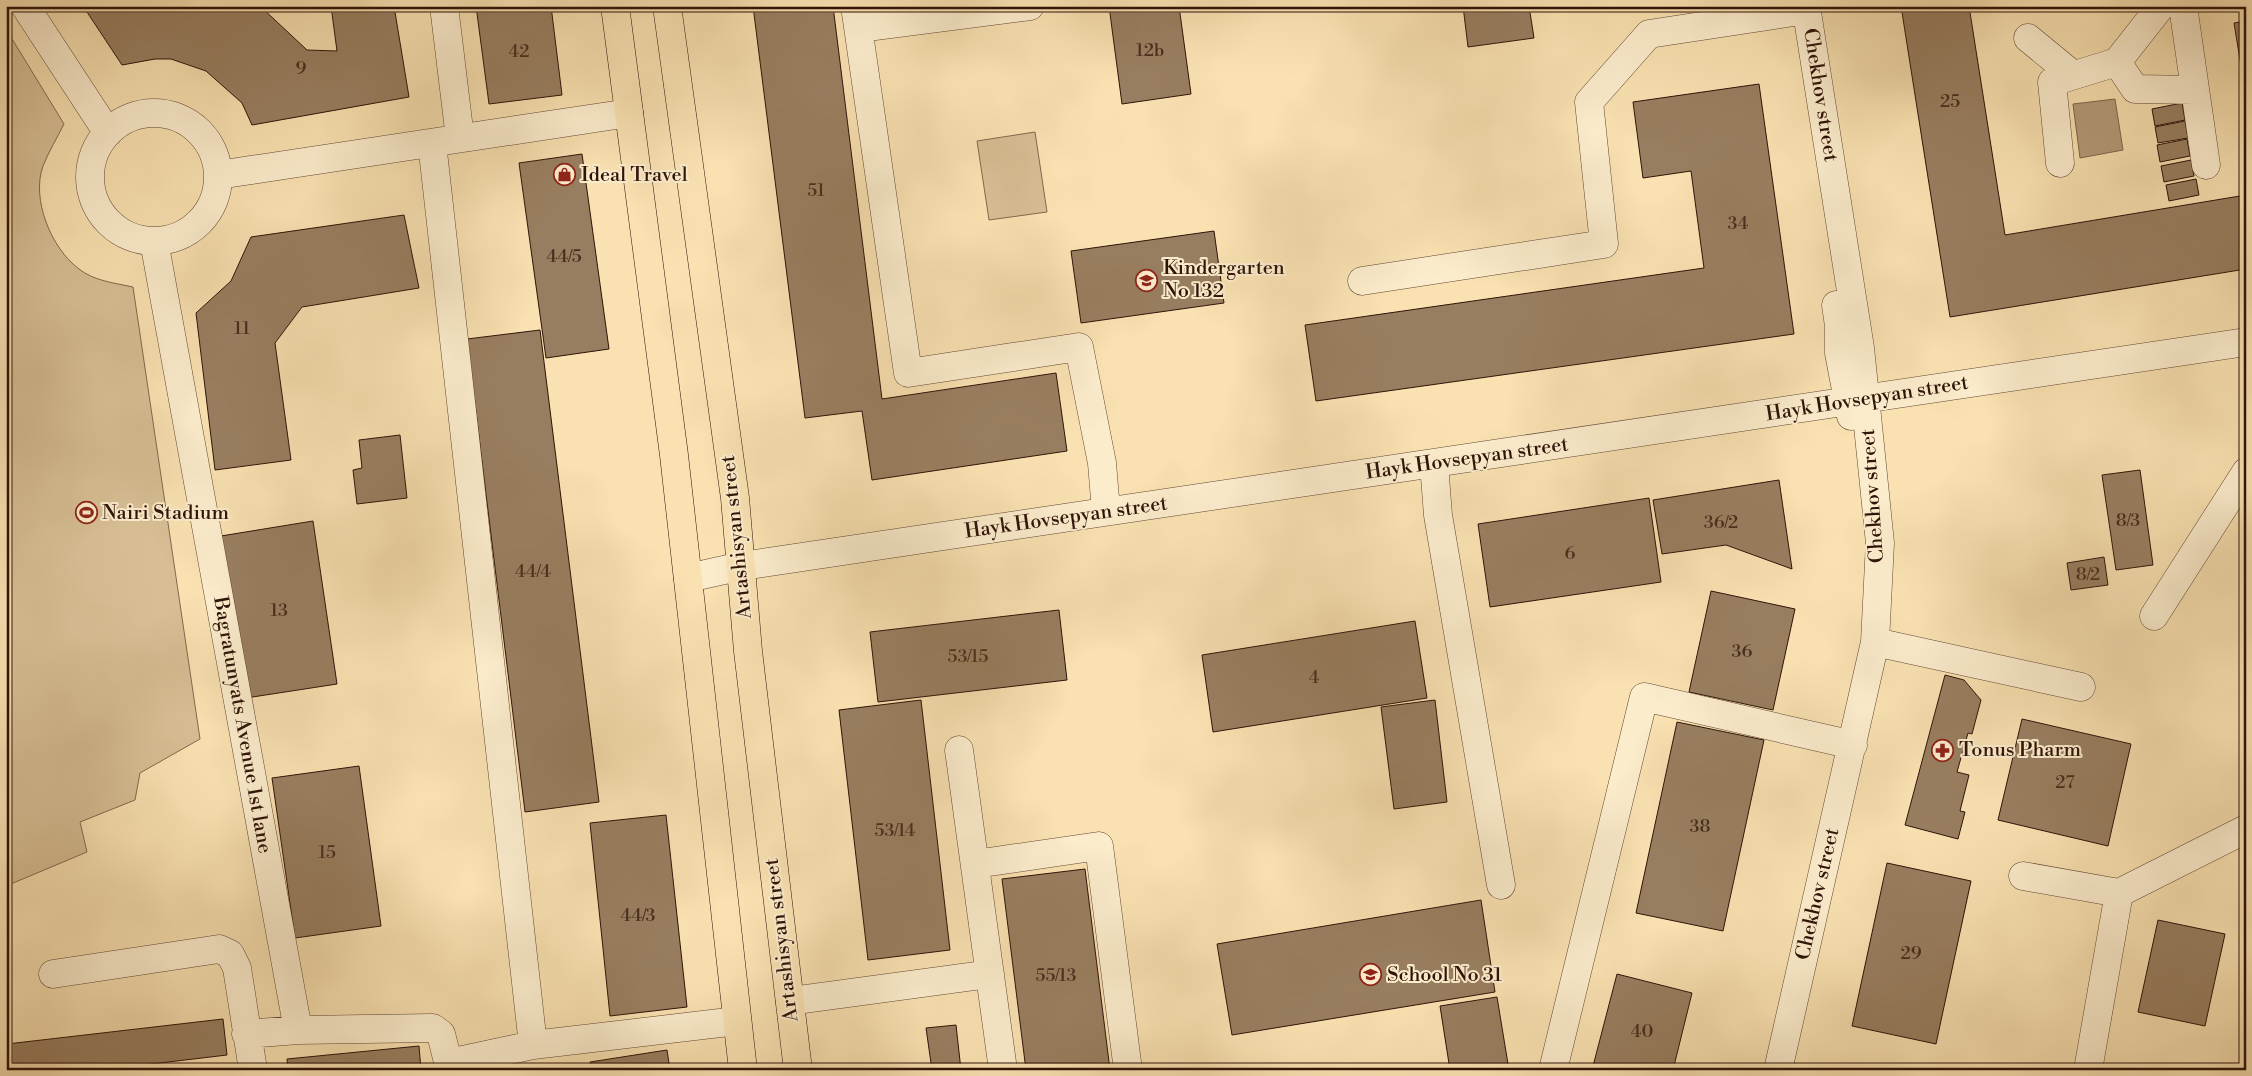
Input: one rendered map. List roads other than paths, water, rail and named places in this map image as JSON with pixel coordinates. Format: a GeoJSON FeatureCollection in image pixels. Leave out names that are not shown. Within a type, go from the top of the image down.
{"type":"FeatureCollection","features":[{"type":"Feature","properties":{"kind":"main road"},"geometry":{"type":"LineString","coordinates":[[615,6],[688,578],[736,1021],[743,1070]]}},
{"type":"Feature","properties":{"kind":"main road","name":"Artashisyan street"},"geometry":{"type":"LineString","coordinates":[[667,6],[735,498],[748,651],[798,1070]]}},
{"type":"Feature","properties":{"kind":"street"},"geometry":{"type":"LineString","coordinates":[[25,6],[108,133]]}},
{"type":"Feature","properties":{"kind":"street"},"geometry":{"type":"LineString","coordinates":[[444,6],[460,138]]}},
{"type":"Feature","properties":{"kind":"street"},"geometry":{"type":"LineString","coordinates":[[1030,6],[857,17],[908,372],[1079,347],[1102,463],[1106,511]]}},
{"type":"Feature","properties":{"kind":"street"},"geometry":{"type":"LineString","coordinates":[[2060,163],[2052,82],[2117,62],[2161,6]]}},
{"type":"Feature","properties":{"kind":"street"},"geometry":{"type":"LineString","coordinates":[[2182,6],[2206,165]]}},
{"type":"Feature","properties":{"kind":"street"},"geometry":{"type":"LineString","coordinates":[[1362,281],[1604,244],[1589,102],[1649,34],[1801,8]]}},
{"type":"Feature","properties":{"kind":"street","name":"Chekhov street"},"geometry":{"type":"LineString","coordinates":[[1765,1070],[1845,744],[1875,642],[1880,543],[1801,8]]}},
{"type":"Feature","properties":{"kind":"street"},"geometry":{"type":"LineString","coordinates":[[2028,38],[2073,75]]}},
{"type":"Feature","properties":{"kind":"street"},"geometry":{"type":"LineString","coordinates":[[2117,62],[2135,89],[2195,90]]}},
{"type":"Feature","properties":{"kind":"street"},"geometry":{"type":"LineString","coordinates":[[218,175],[629,113]]}},
{"type":"Feature","properties":{"kind":"street"},"geometry":{"type":"LineString","coordinates":[[146,114],[168,114],[188,122],[204,136],[214,154],[218,175],[216,195],[207,213],[192,228],[174,238],[154,241],[133,237],[115,228],[101,212],[92,193],[90,172],[96,150],[108,133],[126,120],[146,114]]}},
{"type":"Feature","properties":{"kind":"street"},"geometry":{"type":"LineString","coordinates":[[432,143],[534,1045]]}},
{"type":"Feature","properties":{"kind":"street","name":"Bagratunyats Avenue 1st lane"},"geometry":{"type":"LineString","coordinates":[[154,241],[298,1030]]}},
{"type":"Feature","properties":{"kind":"street","name":"Hayk Hovsepyan street"},"geometry":{"type":"LineString","coordinates":[[688,578],[742,566],[2246,342]]}},
{"type":"Feature","properties":{"kind":"street","name":"Chekhov street"},"geometry":{"type":"LineString","coordinates":[[1778,1070],[1845,744],[1859,630],[1862,534],[1858,459],[1858,401]]}},
{"type":"Feature","properties":{"kind":"street"},"geometry":{"type":"LineString","coordinates":[[1434,464],[1438,516],[1501,885]]}},
{"type":"Feature","properties":{"kind":"street"},"geometry":{"type":"LineString","coordinates":[[2154,616],[2246,472]]}},
{"type":"Feature","properties":{"kind":"street"},"geometry":{"type":"LineString","coordinates":[[1875,642],[2081,687]]}},
{"type":"Feature","properties":{"kind":"street"},"geometry":{"type":"LineString","coordinates":[[1553,1070],[1644,697],[1845,744]]}},
{"type":"Feature","properties":{"kind":"street"},"geometry":{"type":"LineString","coordinates":[[959,750],[1003,1070]]}},
{"type":"Feature","properties":{"kind":"street"},"geometry":{"type":"LineString","coordinates":[[2024,876],[2120,893],[2246,829]]}},
{"type":"Feature","properties":{"kind":"street"},"geometry":{"type":"LineString","coordinates":[[975,864],[1099,846],[1128,1070]]}},
{"type":"Feature","properties":{"kind":"street"},"geometry":{"type":"LineString","coordinates":[[2088,1070],[2120,893]]}},
{"type":"Feature","properties":{"kind":"street"},"geometry":{"type":"LineString","coordinates":[[53,974],[219,949],[230,954],[237,968],[253,1070]]}},
{"type":"Feature","properties":{"kind":"street"},"geometry":{"type":"LineString","coordinates":[[790,1001],[990,974]]}},
{"type":"Feature","properties":{"kind":"street"},"geometry":{"type":"LineString","coordinates":[[246,1034],[298,1030],[433,1028],[440,1034],[450,1066],[534,1045],[736,1021]]}},
{"type":"Feature","properties":{"kind":"place","name":"Ideal Travel"},"geometry":{"type":"Point","coordinates":[565,175]}},
{"type":"Feature","properties":{"kind":"place","name":"Kindergarten No 132"},"geometry":{"type":"Point","coordinates":[1147,280]}},
{"type":"Feature","properties":{"kind":"place","name":"Nairi Stadium"},"geometry":{"type":"Point","coordinates":[86,513]}},
{"type":"Feature","properties":{"kind":"place","name":"Tonus Pharm"},"geometry":{"type":"Point","coordinates":[1943,750]}},
{"type":"Feature","properties":{"kind":"place","name":"School No 31"},"geometry":{"type":"Point","coordinates":[1371,975]}}]}
